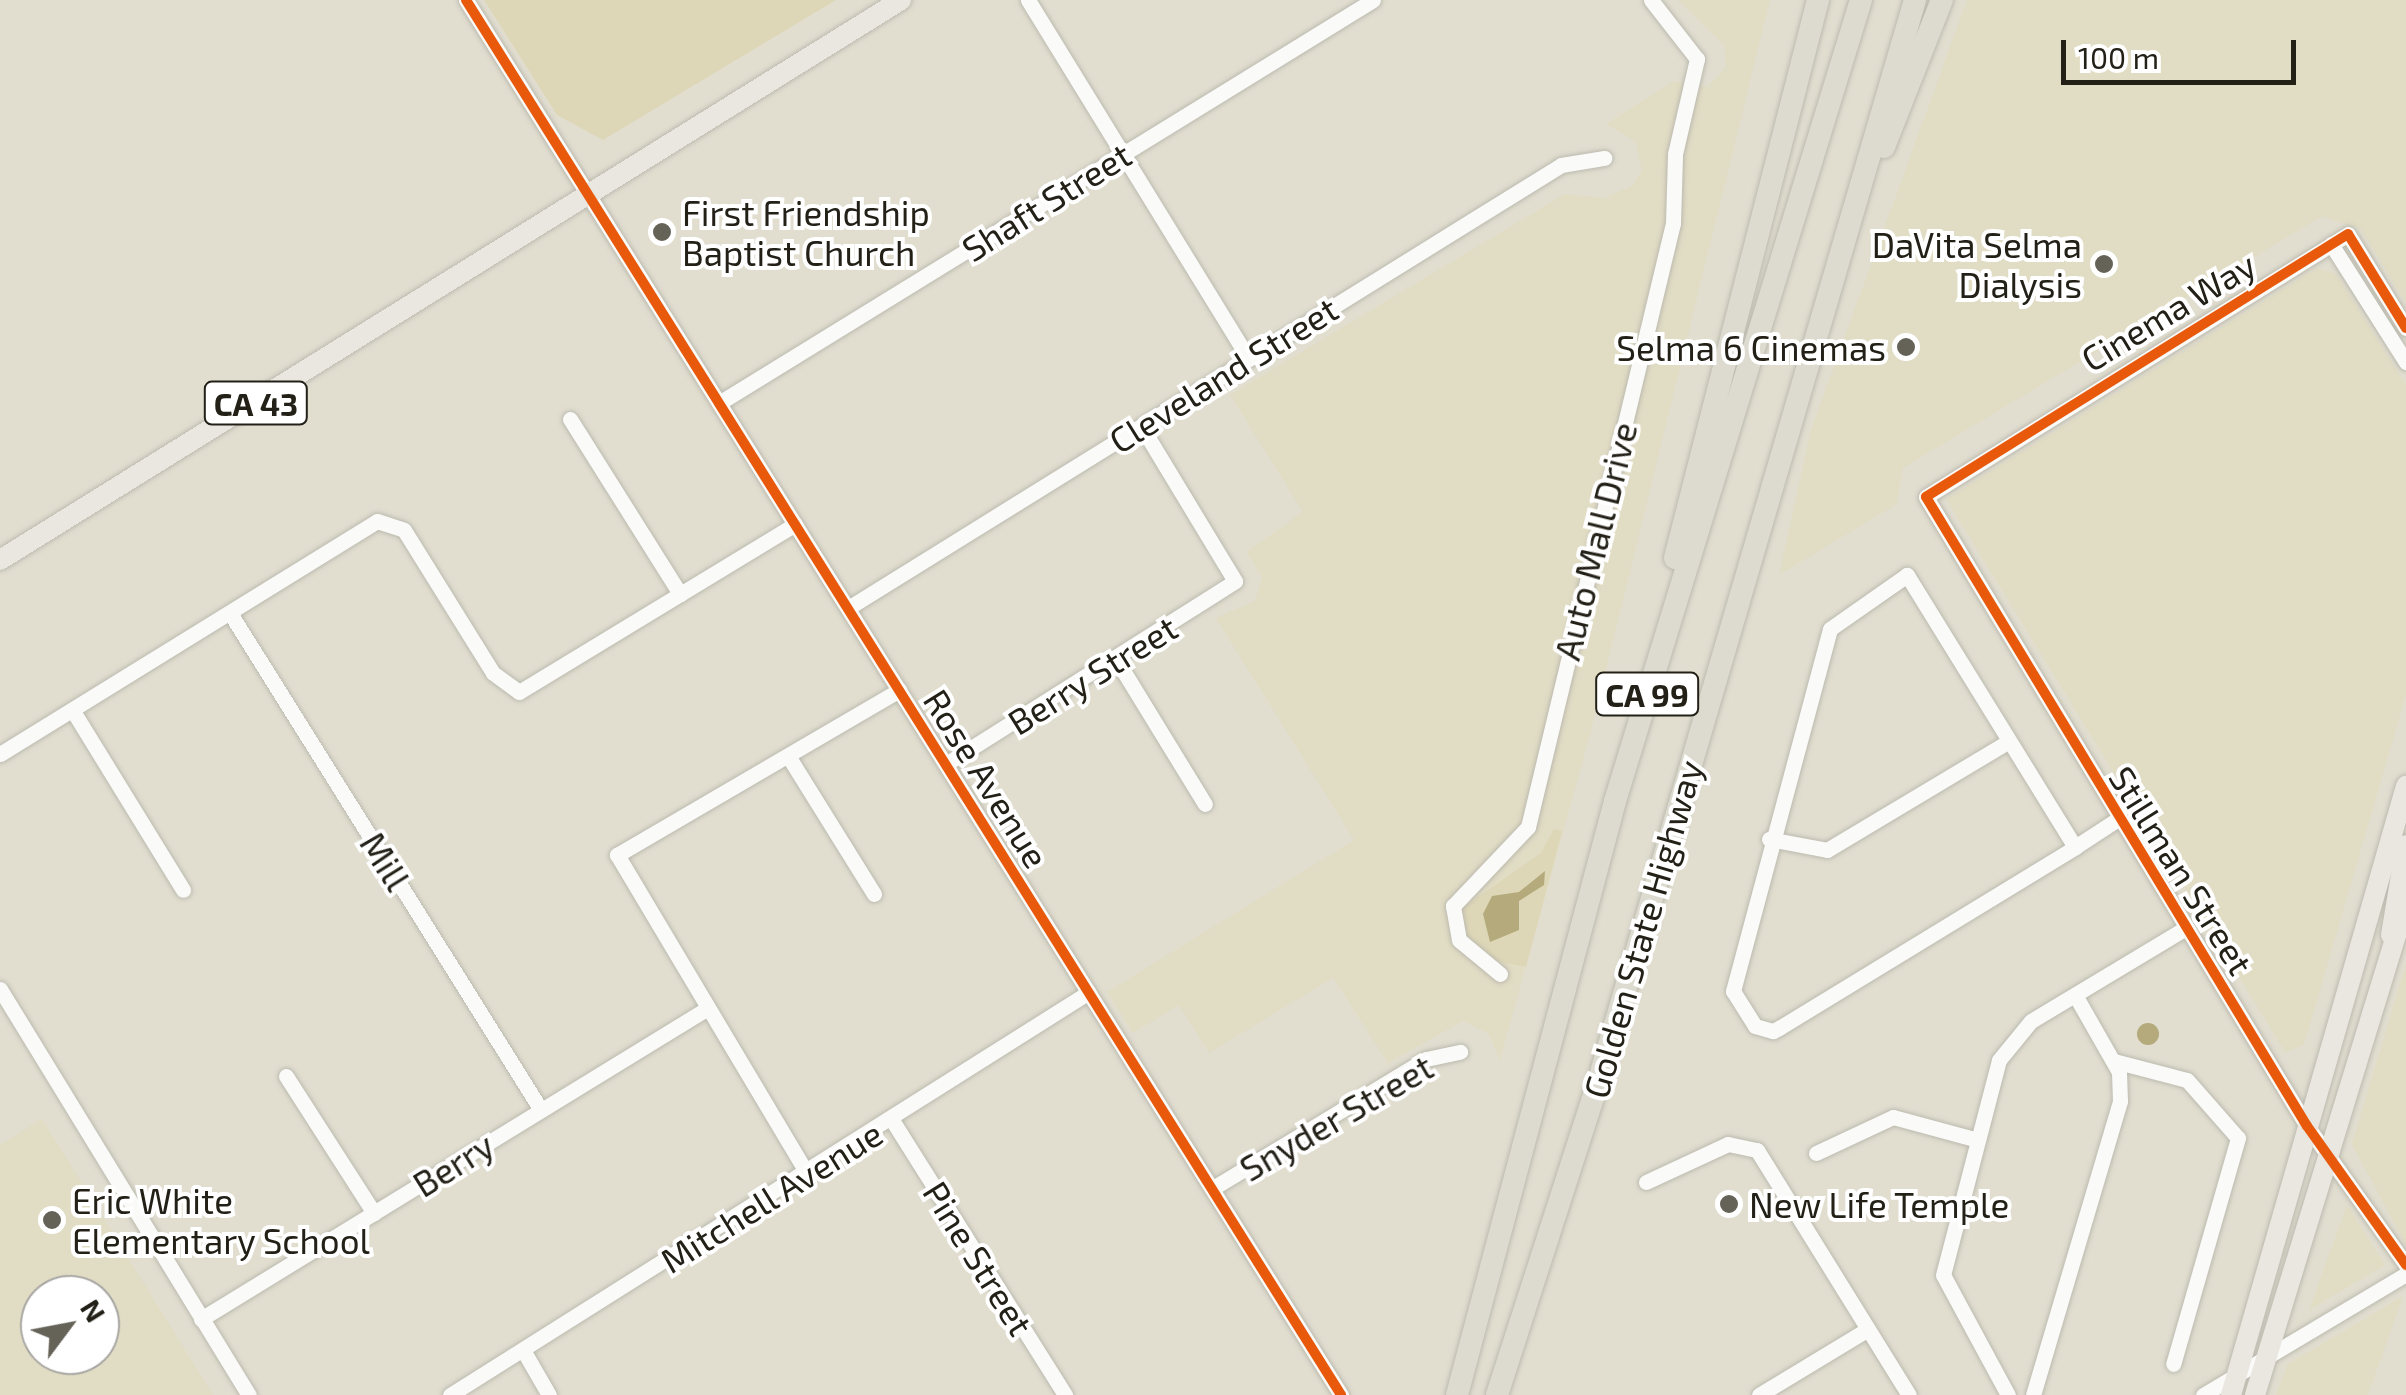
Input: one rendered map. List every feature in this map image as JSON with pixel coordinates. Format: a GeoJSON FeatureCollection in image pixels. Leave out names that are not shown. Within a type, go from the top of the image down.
{"type":"FeatureCollection","features":[{"type":"Feature","properties":{"kind":"highway"},"geometry":{"type":"LineString","coordinates":[[1615,801],[1818,0]]}},
{"type":"Feature","properties":{"kind":"highway","name":"Golden State Highway"},"geometry":{"type":"LineString","coordinates":[[1456,1395],[1615,801],[1861,0]]}},
{"type":"Feature","properties":{"kind":"highway","name":"Golden State Highway"},"geometry":{"type":"LineString","coordinates":[[1497,1395],[1602,1069],[1819,314],[1916,0]]}},
{"type":"Feature","properties":{"kind":"highway"},"geometry":{"type":"LineString","coordinates":[[1819,314],[1942,0]]}},
{"type":"Feature","properties":{"kind":"main road","name":"CA 43"},"geometry":{"type":"LineString","coordinates":[[0,560],[588,190],[901,0]]}},
{"type":"Feature","properties":{"kind":"main road"},"geometry":{"type":"LineString","coordinates":[[2234,1385],[2307,1126],[2402,820],[2406,786]]}},
{"type":"Feature","properties":{"kind":"main road"},"geometry":{"type":"LineString","coordinates":[[2393,947],[2389,904],[2406,845]]}},
{"type":"Feature","properties":{"kind":"main road"},"geometry":{"type":"LineString","coordinates":[[2254,1395],[2406,903]]}},
{"type":"Feature","properties":{"kind":"street","name":"Rose Avenue"},"geometry":{"type":"LineString","coordinates":[[466,0],[1341,1395]]}},
{"type":"Feature","properties":{"kind":"street"},"geometry":{"type":"LineString","coordinates":[[1028,0],[1248,357]]}},
{"type":"Feature","properties":{"kind":"street","name":"Shaft Street"},"geometry":{"type":"LineString","coordinates":[[720,403],[1373,0]]}},
{"type":"Feature","properties":{"kind":"street","name":"Auto Mall Drive"},"geometry":{"type":"LineString","coordinates":[[1500,974],[1459,940],[1453,906],[1528,827],[1673,223],[1675,154],[1697,60],[1651,0]]}},
{"type":"Feature","properties":{"kind":"street","name":"Cleveland Street"},"geometry":{"type":"LineString","coordinates":[[848,608],[1561,166],[1604,158]]}},
{"type":"Feature","properties":{"kind":"street"},"geometry":{"type":"LineString","coordinates":[[2406,328],[2348,234],[2331,244],[2406,362]]}},
{"type":"Feature","properties":{"kind":"street","name":"Cinema Way"},"geometry":{"type":"LineString","coordinates":[[1926,497],[2331,244]]}},
{"type":"Feature","properties":{"kind":"street"},"geometry":{"type":"LineString","coordinates":[[570,419],[680,594]]}},
{"type":"Feature","properties":{"kind":"street","name":"Berry Street"},"geometry":{"type":"LineString","coordinates":[[946,764],[1116,660],[1235,581],[1141,426]]}},
{"type":"Feature","properties":{"kind":"street","name":"Stillman Street"},"geometry":{"type":"LineString","coordinates":[[1926,497],[2307,1126],[2406,1265]]}},
{"type":"Feature","properties":{"kind":"street"},"geometry":{"type":"LineString","coordinates":[[0,754],[388,520],[412,542],[502,684],[518,692],[795,524]]}},
{"type":"Feature","properties":{"kind":"street"},"geometry":{"type":"LineString","coordinates":[[2075,846],[1906,575],[1830,629],[1730,984],[1766,1031],[2075,846],[2118,819]]}},
{"type":"Feature","properties":{"kind":"street","name":"Mill"},"geometry":{"type":"LineString","coordinates":[[230,612],[541,1110]]}},
{"type":"Feature","properties":{"kind":"street"},"geometry":{"type":"LineString","coordinates":[[1116,660],[1205,804]]}},
{"type":"Feature","properties":{"kind":"street"},"geometry":{"type":"LineString","coordinates":[[808,1174],[617,855],[652,828],[790,759],[899,690]]}},
{"type":"Feature","properties":{"kind":"street"},"geometry":{"type":"LineString","coordinates":[[73,711],[183,890]]}},
{"type":"Feature","properties":{"kind":"street"},"geometry":{"type":"LineString","coordinates":[[1769,839],[1827,850],[2009,741]]}},
{"type":"Feature","properties":{"kind":"street"},"geometry":{"type":"LineString","coordinates":[[790,759],[874,894]]}},
{"type":"Feature","properties":{"kind":"street"},"geometry":{"type":"LineString","coordinates":[[2008,1395],[1943,1275],[1978,1140],[2010,1040],[2075,995],[2186,928]]}},
{"type":"Feature","properties":{"kind":"street"},"geometry":{"type":"LineString","coordinates":[[0,988],[249,1395]]}},
{"type":"Feature","properties":{"kind":"street","name":"Mitchell Avenue"},"geometry":{"type":"LineString","coordinates":[[450,1395],[808,1174],[1089,992]]}},
{"type":"Feature","properties":{"kind":"street"},"geometry":{"type":"LineString","coordinates":[[2032,1395],[2117,1116],[2114,1061],[2075,995]]}},
{"type":"Feature","properties":{"kind":"street","name":"Berry"},"geometry":{"type":"LineString","coordinates":[[201,1318],[706,1008]]}},
{"type":"Feature","properties":{"kind":"street","name":"Snyder Street"},"geometry":{"type":"LineString","coordinates":[[1213,1188],[1426,1058],[1460,1052]]}},
{"type":"Feature","properties":{"kind":"street"},"geometry":{"type":"LineString","coordinates":[[2114,1061],[2187,1080],[2238,1138],[2173,1364]]}},
{"type":"Feature","properties":{"kind":"street"},"geometry":{"type":"LineString","coordinates":[[286,1076],[374,1213]]}},
{"type":"Feature","properties":{"kind":"street"},"geometry":{"type":"LineString","coordinates":[[1816,1154],[1893,1117],[1978,1140]]}},
{"type":"Feature","properties":{"kind":"street","name":"Pine Street"},"geometry":{"type":"LineString","coordinates":[[892,1120],[1065,1395]]}},
{"type":"Feature","properties":{"kind":"street"},"geometry":{"type":"LineString","coordinates":[[1646,1182],[1728,1144],[1761,1155],[1908,1395]]}},
{"type":"Feature","properties":{"kind":"street"},"geometry":{"type":"LineString","coordinates":[[2203,1395],[2234,1385],[2267,1356],[2406,1274]]}},
{"type":"Feature","properties":{"kind":"street"},"geometry":{"type":"LineString","coordinates":[[1759,1395],[1868,1328]]}},
{"type":"Feature","properties":{"kind":"street"},"geometry":{"type":"LineString","coordinates":[[523,1350],[550,1395]]}},
{"type":"Feature","properties":{"kind":"shaded area"},"geometry":{"type":"Polygon","coordinates":[[[484,0],[836,0],[603,140],[557,115],[484,0]]]}},
{"type":"Feature","properties":{"kind":"shaded area"},"geometry":{"type":"Polygon","coordinates":[[[1678,0],[1770,0],[1590,735],[1500,1060],[1488,1033],[1463,1021],[1388,1063],[1333,978],[1209,1053],[1179,1005],[1133,1033],[1107,992],[1354,840],[1216,618],[1255,601],[1262,577],[1246,552],[1303,512],[1230,395],[1565,194],[1605,198],[1633,185],[1642,171],[1635,141],[1606,124],[1674,81],[1707,87],[1726,67],[1724,45],[1678,0]]]}},
{"type":"Feature","properties":{"kind":"shaded area"},"geometry":{"type":"Polygon","coordinates":[[[1967,0],[2406,0],[2406,303],[2361,229],[2322,216],[1903,468],[1897,504],[1779,575],[1811,430],[1967,0]]]}},
{"type":"Feature","properties":{"kind":"shaded area"},"geometry":{"type":"Polygon","coordinates":[[[2317,268],[2336,274],[2406,385],[2406,695],[2304,1045],[2285,1052],[1946,499],[2317,268]]]}},
{"type":"Feature","properties":{"kind":"shaded area"},"geometry":{"type":"Polygon","coordinates":[[[1554,829],[1562,831],[1526,967],[1477,957],[1457,926],[1462,908],[1541,853],[1554,829]]]}},
{"type":"Feature","properties":{"kind":"shaded area"},"geometry":{"type":"Polygon","coordinates":[[[1545,871],[1544,885],[1519,901],[1519,930],[1490,942],[1483,914],[1492,896],[1519,892],[1545,871]]]}},
{"type":"Feature","properties":{"kind":"shaded area"},"geometry":{"type":"Polygon","coordinates":[[[2406,964],[2406,1245],[2352,1144],[2406,964]]]}},
{"type":"Feature","properties":{"kind":"shaded area"},"geometry":{"type":"Polygon","coordinates":[[[2148,1023],[2156,1026],[2156,1042],[2148,1045],[2140,1042],[2137,1034],[2140,1026],[2148,1023]]]}},
{"type":"Feature","properties":{"kind":"shaded area","name":"Eric White Elementary School"},"geometry":{"type":"Polygon","coordinates":[[[42,1119],[213,1395],[0,1395],[0,1145],[42,1119]]]}},
{"type":"Feature","properties":{"kind":"shaded area"},"geometry":{"type":"Polygon","coordinates":[[[2347,1205],[2385,1265],[2309,1310],[2347,1205]]]}},
{"type":"Feature","properties":{"kind":"shaded area"},"geometry":{"type":"Polygon","coordinates":[[[2403,1296],[2368,1395],[2276,1395],[2288,1364],[2403,1296]]]}},
{"type":"Feature","properties":{"kind":"cycle path"},"geometry":{"type":"LineString","coordinates":[[466,0],[1341,1395]]}},
{"type":"Feature","properties":{"kind":"cycle path"},"geometry":{"type":"LineString","coordinates":[[2406,328],[2348,234],[1926,497],[2307,1126],[2406,1265]]}},
{"type":"Feature","properties":{"kind":"place","name":"First Friendship Baptist Church"},"geometry":{"type":"Point","coordinates":[662,232]}},
{"type":"Feature","properties":{"kind":"place","name":"DaVita Selma Dialysis"},"geometry":{"type":"Point","coordinates":[2104,264]}},
{"type":"Feature","properties":{"kind":"place","name":"Selma 6 Cinemas"},"geometry":{"type":"Point","coordinates":[1906,347]}},
{"type":"Feature","properties":{"kind":"place","name":"New Life Temple"},"geometry":{"type":"Point","coordinates":[1729,1204]}},
{"type":"Feature","properties":{"kind":"place","name":"Eric White Elementary School"},"geometry":{"type":"Point","coordinates":[52,1220]}}]}
